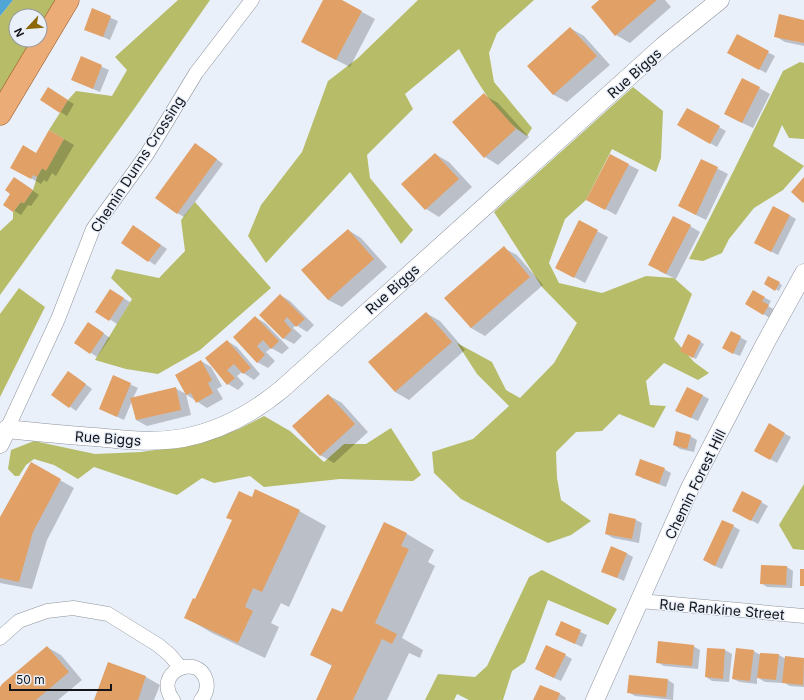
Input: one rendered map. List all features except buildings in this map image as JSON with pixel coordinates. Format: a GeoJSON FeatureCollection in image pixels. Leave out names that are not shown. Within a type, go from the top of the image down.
{"type":"FeatureCollection","features":[{"type":"Feature","properties":{"kind":"main road"},"geometry":{"type":"LineString","coordinates":[[0,114],[68,0]]}},
{"type":"Feature","properties":{"kind":"street","name":"Chemin Dunns Crossing"},"geometry":{"type":"LineString","coordinates":[[4,437],[58,319],[93,229],[147,154],[196,73],[252,0]]}},
{"type":"Feature","properties":{"kind":"street","name":"Rue Biggs"},"geometry":{"type":"LineString","coordinates":[[4,437],[157,441],[183,438],[204,433],[246,415],[282,389],[664,46],[720,0]]}},
{"type":"Feature","properties":{"kind":"street","name":"Chemin Forest Hill"},"geometry":{"type":"LineString","coordinates":[[595,700],[690,488],[766,342],[804,273]]}},
{"type":"Feature","properties":{"kind":"street","name":"Rue Rankine Street"},"geometry":{"type":"LineString","coordinates":[[640,601],[804,616]]}},
{"type":"Feature","properties":{"kind":"street"},"geometry":{"type":"LineString","coordinates":[[0,638],[19,621],[47,611],[73,608],[108,614],[158,645],[170,655],[180,667]]}},
{"type":"Feature","properties":{"kind":"street"},"geometry":{"type":"LineString","coordinates":[[173,700],[167,687],[168,680],[171,674],[180,667],[189,666],[196,668],[205,678],[207,684],[206,690],[201,700]]}},
{"type":"Feature","properties":{"kind":"green space"},"geometry":{"type":"Polygon","coordinates":[[[13,0],[57,0],[48,15],[48,8],[8,8],[8,48],[28,48],[0,95],[0,16],[13,0]]]}},
{"type":"Feature","properties":{"kind":"green space"},"geometry":{"type":"Polygon","coordinates":[[[178,0],[210,0],[134,109],[0,295],[0,231],[13,219],[13,212],[21,202],[24,203],[33,190],[37,177],[42,168],[46,170],[64,139],[49,130],[68,100],[76,91],[112,96],[127,70],[115,57],[178,0]]]}},
{"type":"Feature","properties":{"kind":"green space"},"geometry":{"type":"Polygon","coordinates":[[[418,0],[534,0],[497,33],[489,53],[494,82],[532,128],[527,136],[505,118],[480,85],[459,49],[405,94],[413,109],[367,155],[370,178],[413,230],[401,244],[350,172],[266,263],[248,236],[261,205],[302,152],[328,81],[358,58],[418,0]]]}},
{"type":"Feature","properties":{"kind":"green space"},"geometry":{"type":"Polygon","coordinates":[[[800,62],[804,63],[804,139],[789,138],[782,125],[773,146],[804,166],[783,190],[754,208],[729,239],[722,253],[703,261],[689,259],[783,71],[800,62]]]}},
{"type":"Feature","properties":{"kind":"green space"},"geometry":{"type":"Polygon","coordinates":[[[633,87],[663,111],[661,158],[656,172],[612,149],[586,200],[565,219],[549,263],[559,283],[602,293],[646,276],[674,278],[692,294],[674,339],[694,362],[709,373],[698,380],[664,363],[646,381],[650,405],[666,406],[654,428],[619,414],[602,431],[576,432],[556,452],[557,478],[561,500],[591,521],[571,535],[548,543],[461,499],[434,473],[432,452],[473,439],[509,406],[477,374],[457,343],[492,362],[506,390],[520,398],[554,363],[577,323],[542,287],[494,212],[633,87]]]}},
{"type":"Feature","properties":{"kind":"green space"},"geometry":{"type":"Polygon","coordinates":[[[195,202],[271,288],[200,350],[158,374],[126,369],[95,360],[132,299],[111,278],[116,269],[159,278],[185,251],[181,220],[195,202]]]}},
{"type":"Feature","properties":{"kind":"green space"},"geometry":{"type":"Polygon","coordinates":[[[19,288],[45,307],[0,397],[0,314],[19,288]]]}},
{"type":"Feature","properties":{"kind":"green space"},"geometry":{"type":"Polygon","coordinates":[[[264,416],[290,431],[324,462],[344,444],[366,444],[391,428],[421,475],[413,481],[340,479],[264,487],[250,476],[214,483],[202,478],[177,495],[94,467],[78,479],[54,465],[34,459],[26,465],[19,476],[15,476],[8,469],[11,450],[34,441],[95,454],[141,452],[197,444],[239,429],[264,416]]]}},
{"type":"Feature","properties":{"kind":"green space"},"geometry":{"type":"Polygon","coordinates":[[[804,484],[804,550],[793,549],[779,525],[804,484]]]}},
{"type":"Feature","properties":{"kind":"green space"},"geometry":{"type":"Polygon","coordinates":[[[542,570],[617,609],[608,625],[548,600],[525,662],[512,671],[503,700],[469,700],[457,694],[454,700],[425,700],[438,674],[475,677],[487,666],[529,577],[542,570]]]}},
{"type":"Feature","properties":{"kind":"water"},"geometry":{"type":"Polygon","coordinates":[[[0,0],[13,0],[0,16],[0,0]]]}}]}
